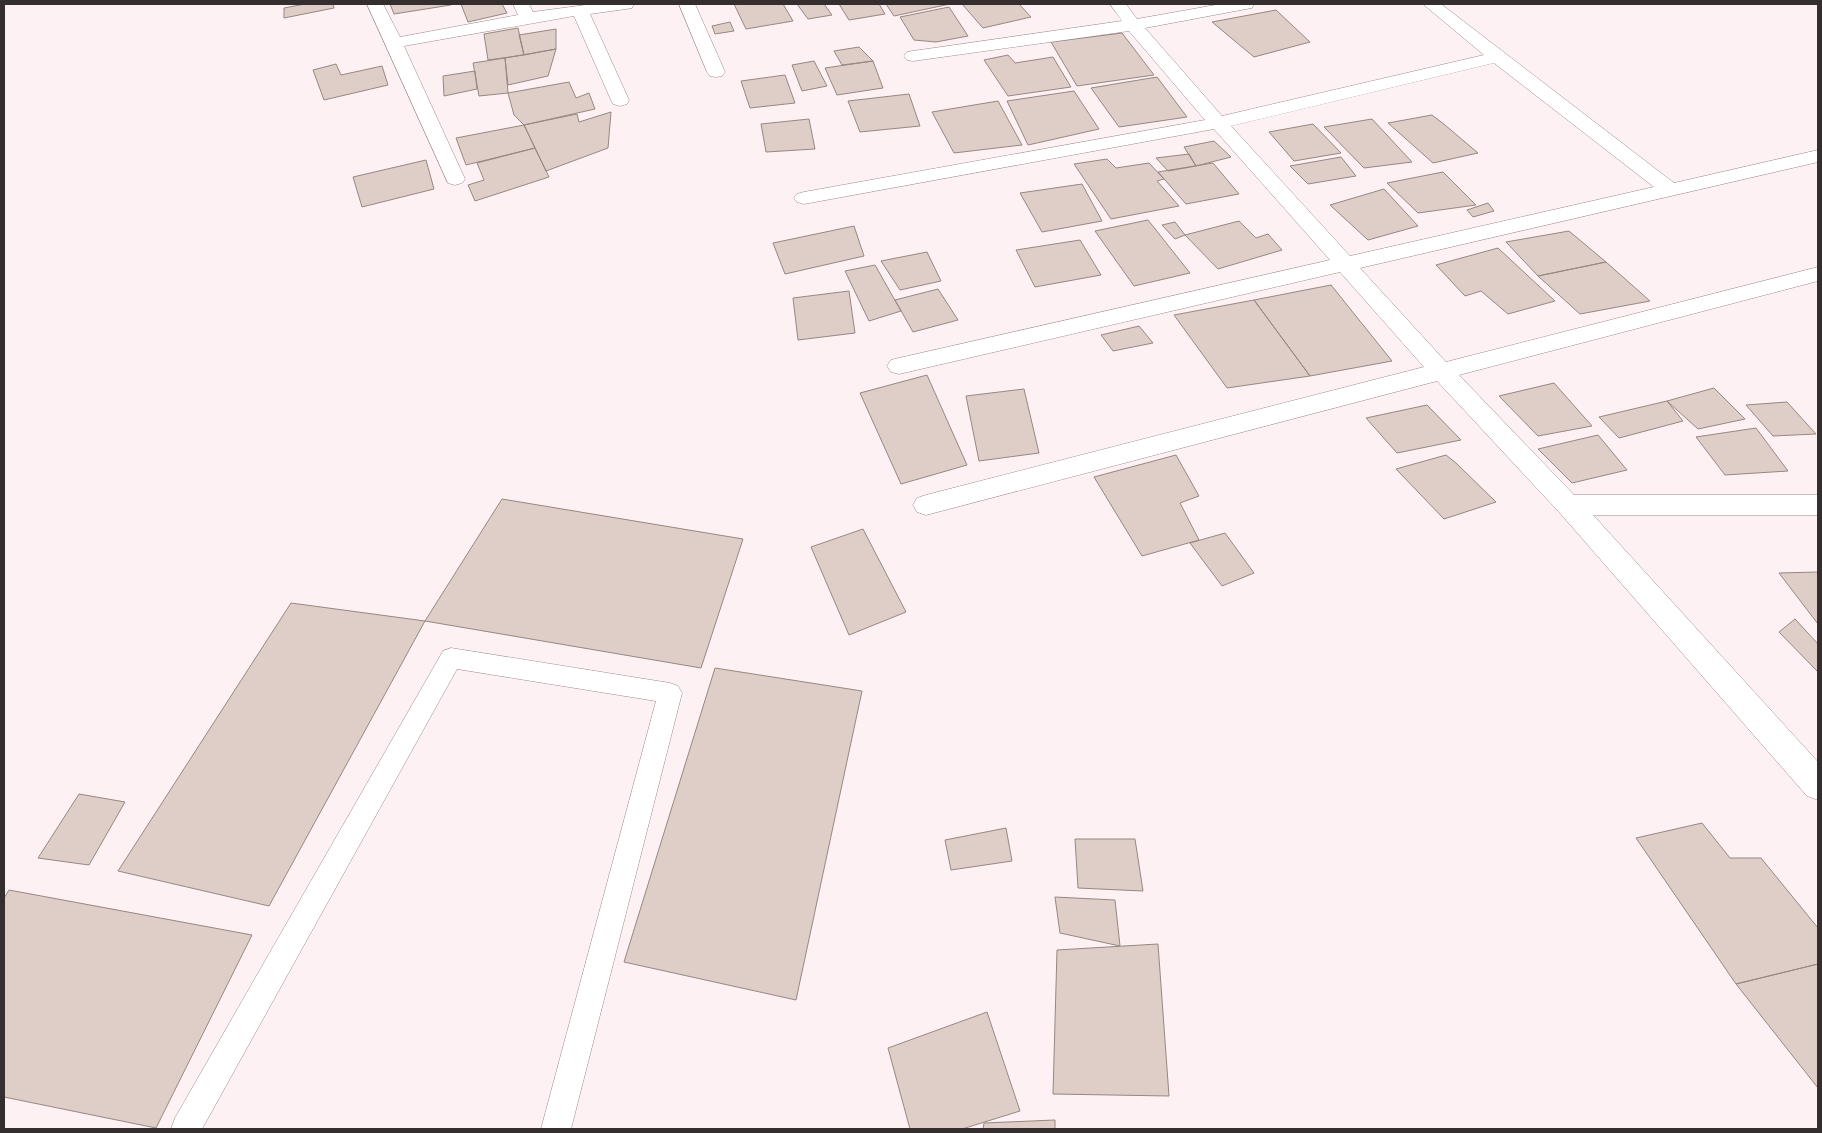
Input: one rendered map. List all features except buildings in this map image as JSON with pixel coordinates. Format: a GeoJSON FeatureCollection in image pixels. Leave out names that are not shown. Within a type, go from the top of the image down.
{"type":"FeatureCollection","features":[{"type":"Feature","properties":{"kind":"street"},"geometry":{"type":"LineString","coordinates":[[375,4],[455,179]]}},
{"type":"Feature","properties":{"kind":"street"},"geometry":{"type":"LineString","coordinates":[[394,43],[525,11],[580,10],[626,4]]}},
{"type":"Feature","properties":{"kind":"street"},"geometry":{"type":"LineString","coordinates":[[687,4],[716,72]]}},
{"type":"Feature","properties":{"kind":"street"},"geometry":{"type":"LineString","coordinates":[[1118,4],[1133,25],[1218,123],[1346,262],[1441,371],[1568,505],[1818,785]]}},
{"type":"Feature","properties":{"kind":"street"},"geometry":{"type":"LineString","coordinates":[[914,56],[1133,25],[1246,4]]}},
{"type":"Feature","properties":{"kind":"street"},"geometry":{"type":"LineString","coordinates":[[1432,4],[1496,57],[1669,189]]}},
{"type":"Feature","properties":{"kind":"street"},"geometry":{"type":"LineString","coordinates":[[580,10],[620,100]]}},
{"type":"Feature","properties":{"kind":"street"},"geometry":{"type":"LineString","coordinates":[[804,198],[1218,123],[1496,57]]}},
{"type":"Feature","properties":{"kind":"street"},"geometry":{"type":"LineString","coordinates":[[899,366],[1346,262],[1818,156]]}},
{"type":"Feature","properties":{"kind":"street"},"geometry":{"type":"LineString","coordinates":[[926,505],[1818,274]]}},
{"type":"Feature","properties":{"kind":"street"},"geometry":{"type":"LineString","coordinates":[[1568,505],[1818,505]]}},
{"type":"Feature","properties":{"kind":"lane"},"geometry":{"type":"LineString","coordinates":[[186,1129],[451,658],[670,693],[556,1129]]}}]}
